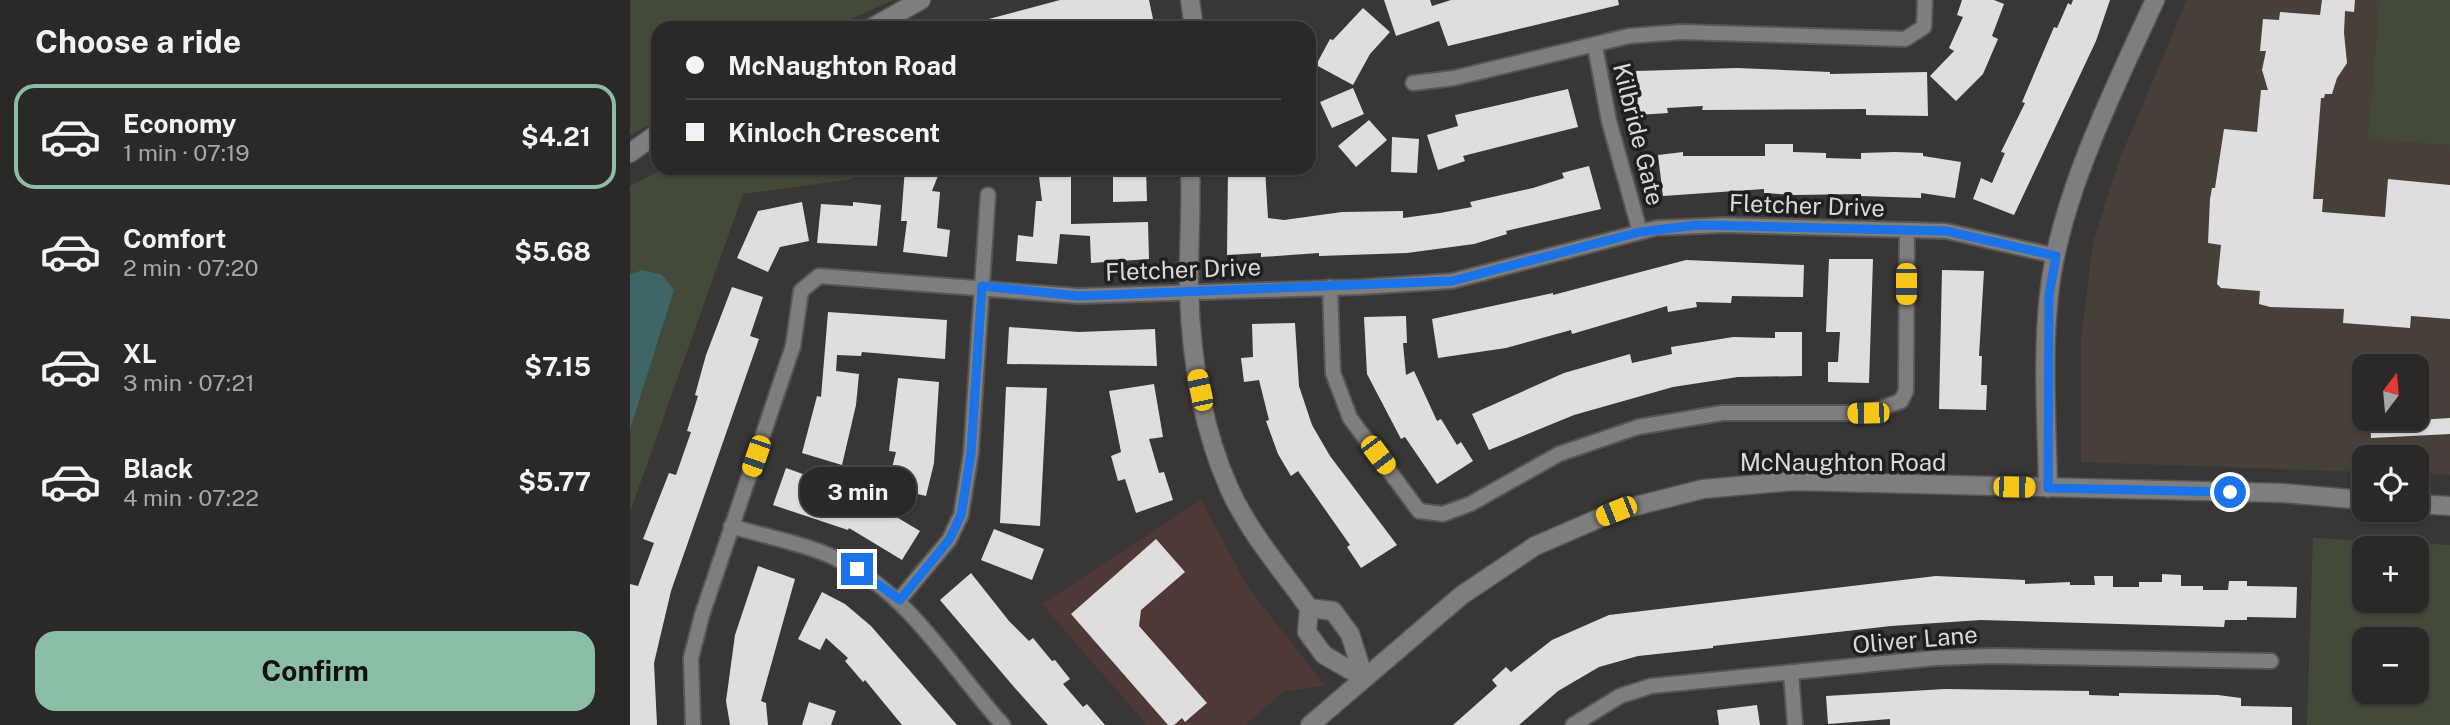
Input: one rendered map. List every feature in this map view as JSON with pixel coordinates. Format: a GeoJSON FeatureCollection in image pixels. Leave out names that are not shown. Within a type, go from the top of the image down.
{"type":"FeatureCollection","features":[{"type":"Feature","properties":{"kind":"street"},"geometry":{"type":"LineString","coordinates":[[884,21],[921,0]]}},
{"type":"Feature","properties":{"kind":"street"},"geometry":{"type":"LineString","coordinates":[[1190,0],[1193,21]]}},
{"type":"Feature","properties":{"kind":"street"},"geometry":{"type":"LineString","coordinates":[[1413,83],[1454,78],[1629,36],[1681,32],[1905,38],[1924,27],[1925,0]]}},
{"type":"Feature","properties":{"kind":"street"},"geometry":{"type":"LineString","coordinates":[[2048,488],[2049,295],[2056,256],[2069,200],[2155,0]]}},
{"type":"Feature","properties":{"kind":"street","name":"Kilbride Gate"},"geometry":{"type":"LineString","coordinates":[[1595,46],[1609,121],[1640,232]]}},
{"type":"Feature","properties":{"kind":"street"},"geometry":{"type":"LineString","coordinates":[[630,154],[651,139]]}},
{"type":"Feature","properties":{"kind":"street"},"geometry":{"type":"LineString","coordinates":[[630,154],[651,147]]}},
{"type":"Feature","properties":{"kind":"street"},"geometry":{"type":"LineString","coordinates":[[1190,175],[1189,292],[1196,371],[1213,445],[1230,491],[1309,608],[1307,632],[1324,655],[1364,678]]}},
{"type":"Feature","properties":{"kind":"street"},"geometry":{"type":"LineString","coordinates":[[900,600],[949,540],[961,515],[971,453],[988,195]]}},
{"type":"Feature","properties":{"kind":"street","name":"Fletcher Drive"},"geometry":{"type":"LineString","coordinates":[[693,725],[691,658],[731,526],[781,386],[793,346],[801,290],[808,282],[830,275],[1079,296],[1452,281],[1640,232],[1724,225],[1907,230],[1974,235],[2056,256]]}},
{"type":"Feature","properties":{"kind":"street"},"geometry":{"type":"LineString","coordinates":[[1330,287],[1333,373],[1350,418],[1419,511],[1443,514],[1470,504],[1559,454],[1638,427],[1722,413],[1868,413],[1901,401],[1906,391],[1907,230]]}},
{"type":"Feature","properties":{"kind":"street","name":"McNaughton Road"},"geometry":{"type":"LineString","coordinates":[[1310,725],[1488,576],[1535,546],[1616,511],[1703,489],[1795,481],[2281,493],[2352,499]]}},
{"type":"Feature","properties":{"kind":"street"},"geometry":{"type":"LineString","coordinates":[[2429,505],[2450,506]]}},
{"type":"Feature","properties":{"kind":"street"},"geometry":{"type":"LineString","coordinates":[[731,526],[841,560],[873,579],[900,600],[1003,725]]}},
{"type":"Feature","properties":{"kind":"street"},"geometry":{"type":"LineString","coordinates":[[1309,608],[1333,611],[1350,634],[1364,678]]}},
{"type":"Feature","properties":{"kind":"street","name":"Oliver Lane"},"geometry":{"type":"LineString","coordinates":[[1573,725],[1620,696],[1651,686],[1935,658],[1994,656],[2272,661]]}},
{"type":"Feature","properties":{"kind":"street"},"geometry":{"type":"LineString","coordinates":[[1791,673],[1795,725]]}},
{"type":"Feature","properties":{"kind":"shaded area"},"geometry":{"type":"Polygon","coordinates":[[[2187,0],[2450,0],[2450,475],[2429,474],[2429,445],[2352,445],[2352,472],[2081,462],[2081,340],[2093,242],[2119,161],[2187,0]]]}},
{"type":"Feature","properties":{"kind":"shaded area"},"geometry":{"type":"Polygon","coordinates":[[[1201,500],[1247,586],[1325,686],[1284,691],[1245,725],[1147,725],[1042,604],[1201,500]]]}},
{"type":"Feature","properties":{"kind":"green space"},"geometry":{"type":"Polygon","coordinates":[[[630,0],[893,0],[847,21],[651,21],[651,124],[630,135],[630,0]]]}},
{"type":"Feature","properties":{"kind":"green space"},"geometry":{"type":"Polygon","coordinates":[[[2380,0],[2450,0],[2450,145],[2368,139],[2380,0]]]}},
{"type":"Feature","properties":{"kind":"green space"},"geometry":{"type":"Polygon","coordinates":[[[651,175],[855,175],[852,179],[743,194],[630,512],[630,186],[651,175]]]}},
{"type":"Feature","properties":{"kind":"green space"},"geometry":{"type":"Polygon","coordinates":[[[2313,538],[2352,540],[2352,613],[2429,613],[2429,544],[2450,545],[2450,725],[2307,725],[2313,538]]]}},
{"type":"Feature","properties":{"kind":"water"},"geometry":{"type":"Polygon","coordinates":[[[642,270],[662,275],[674,290],[630,429],[630,275],[642,270]]]}},
{"type":"Feature","properties":{"kind":"building"},"geometry":{"type":"Polygon","coordinates":[[[1060,0],[1149,0],[1153,19],[1144,21],[981,21],[1060,0]]]}},
{"type":"Feature","properties":{"kind":"building"},"geometry":{"type":"Polygon","coordinates":[[[1384,0],[1430,0],[1432,6],[1451,0],[1618,0],[1619,5],[1448,46],[1439,21],[1396,36],[1384,0]]]}},
{"type":"Feature","properties":{"kind":"building"},"geometry":{"type":"Polygon","coordinates":[[[1962,0],[1994,0],[2004,4],[1992,36],[1998,39],[1983,74],[1956,101],[1930,76],[1954,51],[1949,48],[1963,17],[1957,15],[1962,0]]]}},
{"type":"Feature","properties":{"kind":"building"},"geometry":{"type":"Polygon","coordinates":[[[2073,0],[2110,0],[2096,41],[2014,215],[1973,199],[1981,178],[1992,183],[2005,153],[2001,152],[2025,103],[2022,102],[2054,27],[2057,28],[2068,3],[2071,5],[2073,0]]]}},
{"type":"Feature","properties":{"kind":"building"},"geometry":{"type":"Polygon","coordinates":[[[2322,0],[2355,0],[2354,12],[2345,11],[2347,63],[2337,78],[2332,94],[2325,94],[2324,98],[2321,98],[2313,199],[2323,199],[2322,212],[2385,217],[2388,179],[2450,185],[2450,319],[2411,316],[2410,328],[2343,323],[2344,309],[2270,307],[2259,304],[2260,291],[2221,288],[2217,284],[2221,245],[2208,243],[2210,199],[2212,188],[2215,188],[2224,129],[2257,132],[2261,90],[2268,90],[2262,70],[2266,51],[2260,51],[2263,19],[2279,20],[2280,12],[2320,15],[2322,0]]]}},
{"type":"Feature","properties":{"kind":"building"},"geometry":{"type":"Polygon","coordinates":[[[1363,8],[1390,32],[1370,54],[1353,85],[1316,65],[1330,39],[1333,40],[1363,8]]]}},
{"type":"Feature","properties":{"kind":"building"},"geometry":{"type":"Polygon","coordinates":[[[1737,68],[1830,74],[1927,72],[1928,116],[1866,115],[1866,109],[1702,110],[1703,106],[1667,108],[1668,113],[1638,115],[1636,71],[1737,68]]]}},
{"type":"Feature","properties":{"kind":"building"},"geometry":{"type":"Polygon","coordinates":[[[1353,88],[1364,114],[1332,128],[1320,102],[1353,88]]]}},
{"type":"Feature","properties":{"kind":"building"},"geometry":{"type":"Polygon","coordinates":[[[1568,89],[1578,127],[1463,156],[1465,161],[1438,170],[1427,135],[1458,126],[1455,115],[1568,89]]]}},
{"type":"Feature","properties":{"kind":"building"},"geometry":{"type":"Polygon","coordinates":[[[1369,120],[1387,140],[1356,167],[1338,146],[1369,120]]]}},
{"type":"Feature","properties":{"kind":"building"},"geometry":{"type":"Polygon","coordinates":[[[1392,137],[1419,139],[1417,173],[1391,172],[1392,137]]]}},
{"type":"Feature","properties":{"kind":"building"},"geometry":{"type":"Polygon","coordinates":[[[1765,144],[1793,144],[1793,152],[1826,153],[1826,158],[1861,159],[1861,153],[1895,152],[1923,153],[1923,156],[1961,162],[1955,198],[1921,193],[1921,198],[1861,194],[1795,195],[1764,193],[1764,189],[1663,196],[1658,155],[1683,152],[1683,156],[1765,156],[1765,144]]]}},
{"type":"Feature","properties":{"kind":"building"},"geometry":{"type":"Polygon","coordinates":[[[1589,166],[1601,209],[1506,231],[1507,234],[1474,244],[1407,253],[1319,256],[1319,253],[1261,257],[1261,253],[1227,255],[1228,175],[1265,175],[1268,218],[1284,220],[1342,212],[1403,211],[1403,218],[1440,213],[1472,207],[1470,202],[1564,178],[1562,173],[1589,166]]]}},
{"type":"Feature","properties":{"kind":"building"},"geometry":{"type":"Polygon","coordinates":[[[904,175],[938,175],[932,191],[940,192],[937,228],[950,230],[947,257],[903,252],[907,221],[901,221],[904,175]]]}},
{"type":"Feature","properties":{"kind":"building"},"geometry":{"type":"Polygon","coordinates":[[[1039,175],[1071,175],[1071,224],[1148,222],[1149,259],[1091,263],[1090,236],[1060,234],[1057,264],[1016,261],[1018,235],[1033,237],[1036,201],[1042,201],[1039,175]]]}},
{"type":"Feature","properties":{"kind":"building"},"geometry":{"type":"Polygon","coordinates":[[[1113,175],[1146,175],[1147,201],[1113,202],[1113,175]]]}},
{"type":"Feature","properties":{"kind":"building"},"geometry":{"type":"Polygon","coordinates":[[[802,202],[809,241],[780,247],[768,272],[737,258],[758,211],[802,202]]]}},
{"type":"Feature","properties":{"kind":"building"},"geometry":{"type":"Polygon","coordinates":[[[853,202],[881,205],[877,246],[817,243],[821,204],[853,206],[853,202]]]}},
{"type":"Feature","properties":{"kind":"building"},"geometry":{"type":"Polygon","coordinates":[[[1829,259],[1873,259],[1869,383],[1828,382],[1828,362],[1838,362],[1840,332],[1826,332],[1829,259]]]}},
{"type":"Feature","properties":{"kind":"building"},"geometry":{"type":"Polygon","coordinates":[[[1686,260],[1804,265],[1803,297],[1732,296],[1731,303],[1696,302],[1697,307],[1668,312],[1667,306],[1572,334],[1571,330],[1506,348],[1438,358],[1432,319],[1553,295],[1686,260]]]}},
{"type":"Feature","properties":{"kind":"building"},"geometry":{"type":"Polygon","coordinates":[[[1942,270],[1984,271],[1979,356],[1982,356],[1981,385],[1987,385],[1986,410],[1939,409],[1942,270]]]}},
{"type":"Feature","properties":{"kind":"building"},"geometry":{"type":"Polygon","coordinates":[[[732,287],[763,297],[750,336],[759,339],[671,591],[654,663],[657,725],[630,725],[630,584],[638,586],[654,543],[643,539],[669,473],[676,475],[691,432],[687,431],[698,396],[695,395],[706,355],[732,287]]]}},
{"type":"Feature","properties":{"kind":"building"},"geometry":{"type":"Polygon","coordinates":[[[828,312],[947,320],[945,359],[862,352],[861,356],[837,355],[836,371],[859,374],[856,405],[842,465],[802,453],[817,396],[821,397],[828,312]]]}},
{"type":"Feature","properties":{"kind":"building"},"geometry":{"type":"Polygon","coordinates":[[[1406,316],[1407,343],[1403,343],[1406,375],[1414,371],[1437,421],[1441,419],[1457,445],[1461,442],[1473,461],[1437,484],[1405,437],[1401,439],[1367,374],[1364,317],[1406,316]]]}},
{"type":"Feature","properties":{"kind":"building"},"geometry":{"type":"Polygon","coordinates":[[[1295,323],[1299,386],[1312,425],[1330,456],[1397,545],[1361,568],[1347,547],[1350,545],[1298,471],[1291,476],[1278,454],[1266,421],[1269,420],[1259,380],[1244,382],[1241,358],[1253,357],[1252,324],[1295,323]]]}},
{"type":"Feature","properties":{"kind":"building"},"geometry":{"type":"Polygon","coordinates":[[[1009,327],[1079,332],[1155,329],[1157,366],[1007,364],[1009,327]]]}},
{"type":"Feature","properties":{"kind":"building"},"geometry":{"type":"Polygon","coordinates":[[[1775,332],[1802,332],[1802,376],[1738,377],[1673,387],[1574,415],[1489,450],[1472,414],[1564,373],[1630,354],[1632,363],[1672,354],[1671,347],[1733,337],[1775,338],[1775,332]]]}},
{"type":"Feature","properties":{"kind":"building"},"geometry":{"type":"Polygon","coordinates":[[[898,378],[939,382],[934,463],[926,496],[887,487],[896,452],[889,451],[898,378]]]}},
{"type":"Feature","properties":{"kind":"building"},"geometry":{"type":"Polygon","coordinates":[[[1154,384],[1163,437],[1149,439],[1159,473],[1164,472],[1173,500],[1136,513],[1125,479],[1118,481],[1111,456],[1121,452],[1109,391],[1154,384]]]}},
{"type":"Feature","properties":{"kind":"building"},"geometry":{"type":"Polygon","coordinates":[[[1006,387],[1047,388],[1040,526],[1000,523],[1006,387]]]}},
{"type":"Feature","properties":{"kind":"building"},"geometry":{"type":"Polygon","coordinates":[[[2450,418],[2450,434],[2371,438],[2371,431],[2429,431],[2429,419],[2450,418]]]}},
{"type":"Feature","properties":{"kind":"building"},"geometry":{"type":"Polygon","coordinates":[[[786,468],[856,493],[920,531],[902,560],[849,528],[848,530],[773,505],[786,468]]]}},
{"type":"Feature","properties":{"kind":"building"},"geometry":{"type":"Polygon","coordinates":[[[994,529],[1044,549],[1032,580],[981,560],[994,529]]]}},
{"type":"Feature","properties":{"kind":"building"},"geometry":{"type":"Polygon","coordinates":[[[1156,539],[1185,572],[1141,610],[1139,626],[1207,703],[1185,722],[1182,718],[1174,725],[1168,725],[1071,614],[1156,539]]]}},
{"type":"Feature","properties":{"kind":"building"},"geometry":{"type":"Polygon","coordinates":[[[758,566],[795,579],[761,701],[766,703],[768,725],[730,725],[726,701],[735,635],[758,566]]]}},
{"type":"Feature","properties":{"kind":"building"},"geometry":{"type":"Polygon","coordinates":[[[971,573],[1009,621],[1029,641],[1033,638],[1052,661],[1055,660],[1070,679],[1063,684],[1083,707],[1087,704],[1105,725],[1048,725],[1014,687],[940,600],[971,573]]]}},
{"type":"Feature","properties":{"kind":"building"},"geometry":{"type":"Polygon","coordinates":[[[2162,574],[2181,575],[2181,586],[2203,586],[2203,590],[2228,590],[2229,581],[2247,581],[2247,586],[2297,587],[2296,618],[2247,617],[2247,620],[2225,620],[2224,627],[1981,620],[1891,626],[1713,646],[1638,656],[1599,667],[1558,691],[1519,725],[1453,725],[1497,686],[1492,680],[1506,667],[1511,672],[1552,640],[1609,615],[1936,576],[2025,580],[2025,584],[2070,582],[2070,585],[2095,585],[2094,576],[2113,576],[2113,587],[2139,587],[2139,582],[2162,582],[2162,574]]]}},
{"type":"Feature","properties":{"kind":"building"},"geometry":{"type":"Polygon","coordinates":[[[822,592],[845,604],[871,626],[957,725],[902,725],[865,680],[863,682],[845,661],[848,658],[826,638],[820,650],[798,639],[822,592]]]}},
{"type":"Feature","properties":{"kind":"building"},"geometry":{"type":"Polygon","coordinates":[[[1945,689],[2089,691],[2089,695],[2119,696],[2119,693],[2218,695],[2241,698],[2241,706],[2292,707],[2292,725],[1890,725],[1890,719],[1828,724],[1826,696],[1945,689]]]}},
{"type":"Feature","properties":{"kind":"building"},"geometry":{"type":"Polygon","coordinates":[[[809,702],[836,711],[831,725],[802,725],[809,702]]]}},
{"type":"Feature","properties":{"kind":"building"},"geometry":{"type":"Polygon","coordinates":[[[1757,705],[1760,725],[1719,725],[1717,710],[1757,705]]]}},
{"type":"Feature","properties":{"kind":"route"},"geometry":{"type":"LineString","coordinates":[[857,569],[900,600],[949,540],[961,515],[971,453],[982,286],[1079,296],[1361,287],[1452,281],[1640,232],[1697,225],[1946,231],[1974,235],[2056,256],[2049,295],[2047,350],[2048,488],[2230,492]]}}]}
